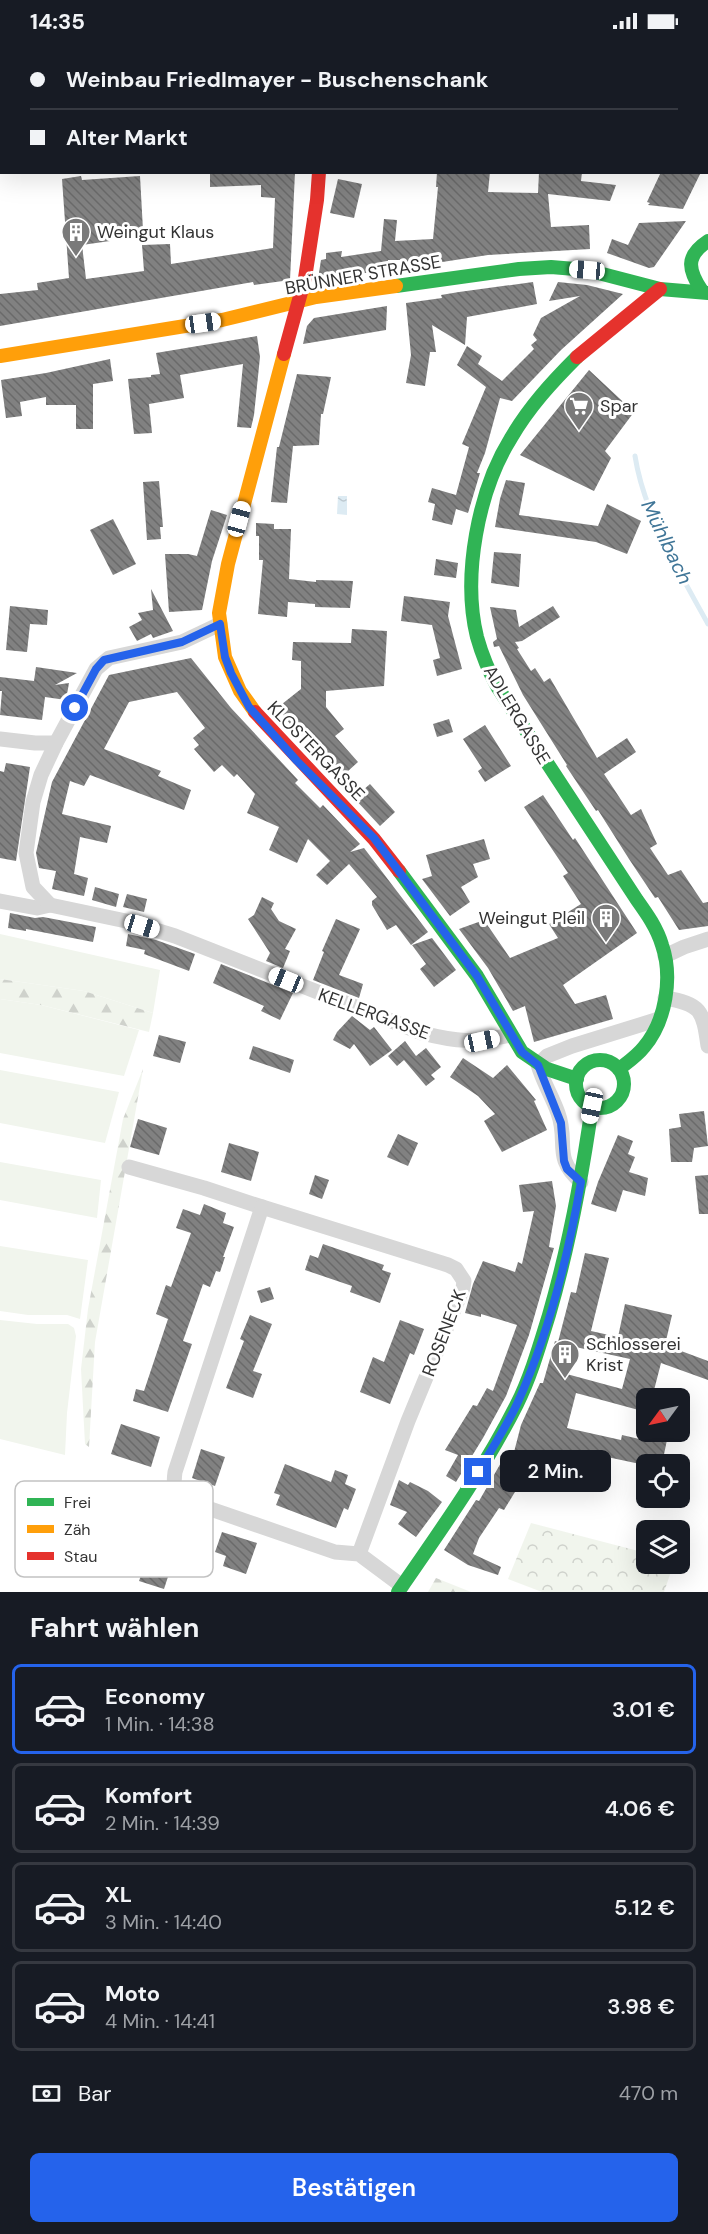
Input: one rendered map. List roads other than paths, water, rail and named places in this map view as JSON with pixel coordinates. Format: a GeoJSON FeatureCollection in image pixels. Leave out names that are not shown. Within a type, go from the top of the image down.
{"type":"FeatureCollection","features":[{"type":"Feature","properties":{"kind":"main road","name":"KLOSTERGASSE"},"geometry":{"type":"LineString","coordinates":[[319,174],[305,278],[296,303],[228,564],[219,613],[225,657],[249,707],[297,761],[374,838],[477,976],[522,1052],[538,1065],[577,1079]]}},
{"type":"Feature","properties":{"kind":"main road","name":"ADLERGASSE"},"geometry":{"type":"LineString","coordinates":[[620,1069],[645,1047],[659,1019],[665,998],[667,968],[665,956],[651,921],[496,684],[479,646],[471,599],[473,560],[483,509],[495,471],[510,439],[532,406],[611,328],[660,289],[696,249],[708,241]]}},
{"type":"Feature","properties":{"kind":"main road"},"geometry":{"type":"LineString","coordinates":[[692,256],[690,267],[693,277],[705,292]]}},
{"type":"Feature","properties":{"kind":"main road","name":"BRÜNNER STRASSE"},"geometry":{"type":"LineString","coordinates":[[0,356],[222,320],[339,294],[551,267],[587,270],[660,289],[705,292]]}},
{"type":"Feature","properties":{"kind":"main road"},"geometry":{"type":"LineString","coordinates":[[595,1060],[608,1061],[620,1069],[624,1080],[623,1093],[615,1102],[604,1107],[592,1106],[581,1098],[577,1079],[583,1067],[595,1060]]}},
{"type":"Feature","properties":{"kind":"main road"},"geometry":{"type":"LineString","coordinates":[[400,1589],[442,1529],[495,1444],[518,1402],[552,1310],[573,1224],[592,1106]]}},
{"type":"Feature","properties":{"kind":"street"},"geometry":{"type":"LineString","coordinates":[[50,905],[33,887],[26,853],[33,802],[41,775],[56,743],[96,669],[104,660],[182,642],[220,624]]}},
{"type":"Feature","properties":{"kind":"street"},"geometry":{"type":"LineString","coordinates":[[0,739],[56,743]]}},
{"type":"Feature","properties":{"kind":"street","name":"KELLERGASSE"},"geometry":{"type":"LineString","coordinates":[[0,901],[37,908],[50,905],[126,921],[175,936],[422,1034],[454,1041],[482,1041],[510,1035]]}},
{"type":"Feature","properties":{"kind":"street"},"geometry":{"type":"LineString","coordinates":[[665,956],[684,946],[708,939]]}},
{"type":"Feature","properties":{"kind":"street"},"geometry":{"type":"LineString","coordinates":[[665,998],[685,1001],[696,1008],[705,1019],[708,1046]]}},
{"type":"Feature","properties":{"kind":"street"},"geometry":{"type":"LineString","coordinates":[[581,1182],[567,1169],[564,1161],[561,1123],[538,1065],[547,1056],[572,1046],[659,1019]]}},
{"type":"Feature","properties":{"kind":"street","name":"ROSENECK"},"geometry":{"type":"LineString","coordinates":[[129,1167],[204,1188],[448,1265],[456,1269],[464,1281],[408,1421],[359,1554]]}},
{"type":"Feature","properties":{"kind":"street"},"geometry":{"type":"LineString","coordinates":[[174,1481],[262,1207]]}},
{"type":"Feature","properties":{"kind":"street"},"geometry":{"type":"LineString","coordinates":[[213,1510],[335,1552],[359,1554],[400,1589]]}},
{"type":"Feature","properties":{"kind":"water"},"geometry":{"type":"Polygon","coordinates":[[[338,496],[347,496],[347,515],[337,514],[338,496]]]}},
{"type":"Feature","properties":{"kind":"waterway","name":"Mühlbach"},"geometry":{"type":"LineString","coordinates":[[635,456],[646,500],[664,543],[708,624]]}},
{"type":"Feature","properties":{"kind":"place","name":"Weingut Klaus"},"geometry":{"type":"Point","coordinates":[76,258]}},
{"type":"Feature","properties":{"kind":"place","name":"Spar"},"geometry":{"type":"Point","coordinates":[579,432]}},
{"type":"Feature","properties":{"kind":"place","name":"Weingut Pleil"},"geometry":{"type":"Point","coordinates":[606,944]}},
{"type":"Feature","properties":{"kind":"place","name":"Schlosserei Krist"},"geometry":{"type":"Point","coordinates":[565,1380]}}]}
